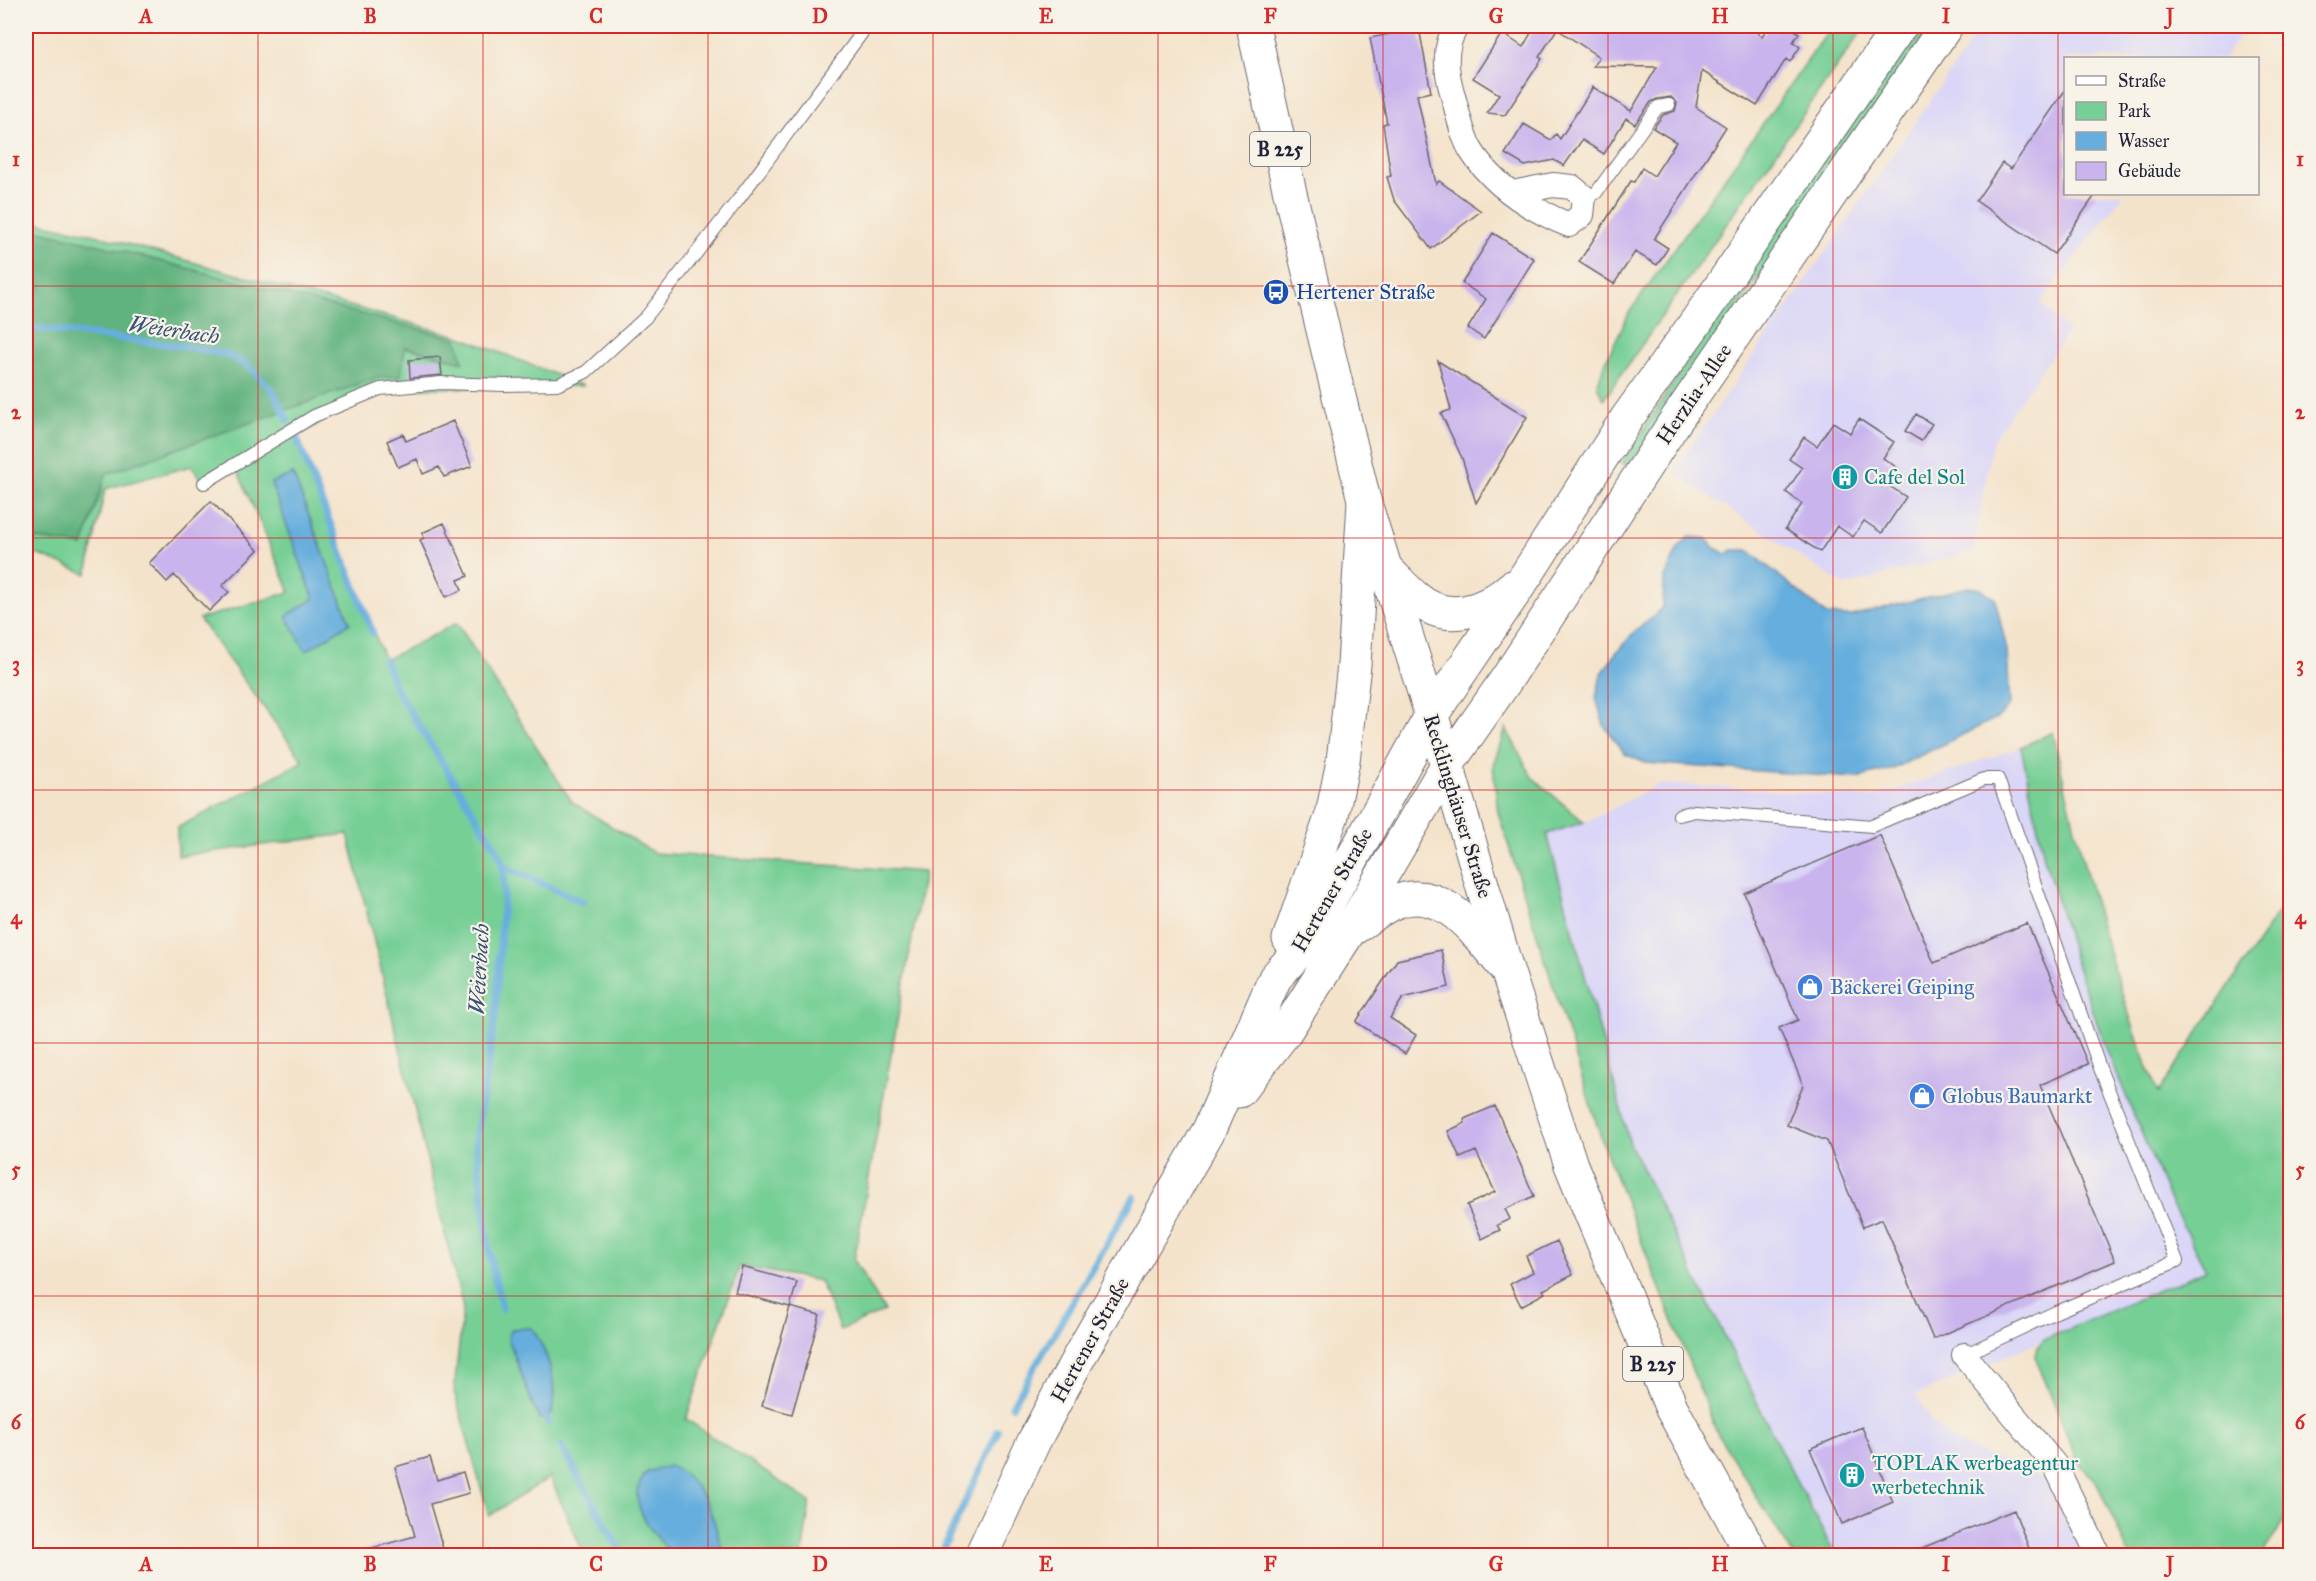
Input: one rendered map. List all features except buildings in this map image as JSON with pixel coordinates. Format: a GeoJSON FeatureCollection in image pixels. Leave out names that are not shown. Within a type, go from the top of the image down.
{"type":"FeatureCollection","features":[{"type":"Feature","properties":{"kind":"main road","name":"Recklinghäuser Straße"},"geometry":{"type":"LineString","coordinates":[[1253,26],[1290,193],[1365,500],[1383,566],[1447,765],[1507,970],[1571,1165],[1672,1409],[1753,1556]]}},
{"type":"Feature","properties":{"kind":"main road","name":"Herzlia-Allee"},"geometry":{"type":"LineString","coordinates":[[1431,716],[1527,574],[1627,418],[1694,326],[1900,26]]}},
{"type":"Feature","properties":{"kind":"main road","name":"Herzlia-Allee"},"geometry":{"type":"LineString","coordinates":[[1447,765],[1506,680],[1676,420],[1946,26]]}},
{"type":"Feature","properties":{"kind":"main road"},"geometry":{"type":"LineString","coordinates":[[1275,978],[1332,815],[1343,761],[1354,665],[1365,500]]}},
{"type":"Feature","properties":{"kind":"main road"},"geometry":{"type":"LineString","coordinates":[[1383,566],[1418,600],[1444,613],[1478,610],[1500,597],[1527,574]]}},
{"type":"Feature","properties":{"kind":"main road","name":"Hertener Straße"},"geometry":{"type":"LineString","coordinates":[[981,1556],[1034,1441],[1079,1357],[1209,1130],[1275,978],[1305,944],[1431,716]]}},
{"type":"Feature","properties":{"kind":"main road","name":"Hertener Straße"},"geometry":{"type":"LineString","coordinates":[[1209,1130],[1286,1032],[1350,930],[1447,765]]}},
{"type":"Feature","properties":{"kind":"main road"},"geometry":{"type":"LineString","coordinates":[[1350,930],[1395,902],[1424,898],[1449,907],[1507,970]]}},
{"type":"Feature","properties":{"kind":"street"},"geometry":{"type":"LineString","coordinates":[[1457,26],[1451,34],[1445,61],[1460,120],[1471,151],[1493,176],[1512,193],[1532,209],[1569,225],[1582,214],[1584,198],[1572,187],[1553,185],[1512,193]]}},
{"type":"Feature","properties":{"kind":"street"},"geometry":{"type":"LineString","coordinates":[[1964,1355],[2055,1465],[2099,1556]]}},
{"type":"Feature","properties":{"kind":"lane"},"geometry":{"type":"LineString","coordinates":[[204,483],[314,417],[380,389],[441,383],[504,386],[558,384],[586,372],[646,317],[738,200],[867,26]]}},
{"type":"Feature","properties":{"kind":"lane"},"geometry":{"type":"LineString","coordinates":[[1584,198],[1596,193],[1659,107],[1669,105]]}},
{"type":"Feature","properties":{"kind":"lane"},"geometry":{"type":"LineString","coordinates":[[1679,815],[1695,811],[1872,826],[1984,779],[1998,779],[2101,1071],[2177,1261],[2056,1312],[1964,1355]]}},
{"type":"Feature","properties":{"kind":"shaded area"},"geometry":{"type":"Polygon","coordinates":[[[1982,26],[2247,26],[2225,57],[2064,57],[2064,195],[2123,195],[2040,303],[2069,330],[1993,440],[1973,551],[1845,586],[1673,472],[1982,26]]]}},
{"type":"Feature","properties":{"kind":"shaded area"},"geometry":{"type":"Polygon","coordinates":[[[2021,747],[2044,857],[2076,964],[2106,1048],[2170,1201],[2206,1270],[1916,1395],[1932,1422],[1950,1438],[1976,1451],[2029,1471],[2045,1481],[2057,1493],[2086,1555],[1835,1555],[1783,1455],[1630,1144],[1547,834],[1588,821],[1660,784],[1874,797],[2021,747]]]}},
{"type":"Feature","properties":{"kind":"green space"},"geometry":{"type":"Polygon","coordinates":[[[1832,26],[1865,26],[1604,399],[1597,386],[1604,365],[1629,313],[1832,26]]]}},
{"type":"Feature","properties":{"kind":"green space"},"geometry":{"type":"Polygon","coordinates":[[[1916,26],[1932,26],[1628,467],[1622,463],[1723,305],[1916,26]]]}},
{"type":"Feature","properties":{"kind":"green space"},"geometry":{"type":"Polygon","coordinates":[[[26,220],[88,233],[461,337],[584,386],[380,389],[296,436],[385,660],[457,623],[572,802],[654,853],[924,872],[854,1260],[885,1311],[840,1330],[820,1281],[740,1266],[686,1419],[810,1502],[802,1555],[584,1555],[550,1477],[489,1516],[454,1391],[463,1308],[348,834],[178,856],[177,828],[303,761],[199,619],[290,592],[235,465],[204,483],[191,466],[105,489],[87,574],[26,550],[26,220]]]}},
{"type":"Feature","properties":{"kind":"green space"},"geometry":{"type":"Polygon","coordinates":[[[26,228],[84,241],[457,339],[463,362],[405,347],[401,376],[376,378],[106,474],[83,546],[26,537],[26,228]]]}},
{"type":"Feature","properties":{"kind":"green space"},"geometry":{"type":"Polygon","coordinates":[[[1506,728],[1532,777],[1584,822],[1547,834],[1630,1144],[1781,1451],[1835,1555],[1793,1555],[1717,1433],[1604,1147],[1498,812],[1493,765],[1506,728]]]}},
{"type":"Feature","properties":{"kind":"green space"},"geometry":{"type":"Polygon","coordinates":[[[2053,732],[2085,869],[2111,960],[2158,1093],[2290,894],[2290,1510],[2263,1555],[2129,1555],[2097,1483],[2078,1462],[2035,1356],[2037,1347],[2043,1340],[2206,1270],[2170,1201],[2106,1048],[2076,964],[2044,857],[2021,747],[2053,732]]]}},
{"type":"Feature","properties":{"kind":"water"},"geometry":{"type":"Polygon","coordinates":[[[293,474],[350,623],[306,651],[286,616],[314,599],[271,483],[293,474]]]}},
{"type":"Feature","properties":{"kind":"water"},"geometry":{"type":"Polygon","coordinates":[[[1689,537],[1706,538],[1713,547],[1726,554],[1733,550],[1748,550],[1827,615],[1851,616],[1968,587],[1982,589],[1995,599],[2007,650],[2010,705],[1999,717],[1893,769],[1856,778],[1645,763],[1625,754],[1604,726],[1596,698],[1601,675],[1615,654],[1636,630],[1656,615],[1663,606],[1664,580],[1678,548],[1689,537]]]}},
{"type":"Feature","properties":{"kind":"water"},"geometry":{"type":"Polygon","coordinates":[[[532,1328],[551,1369],[554,1390],[552,1413],[540,1419],[508,1338],[512,1329],[532,1328]]]}},
{"type":"Feature","properties":{"kind":"water"},"geometry":{"type":"Polygon","coordinates":[[[670,1466],[682,1472],[692,1481],[707,1503],[717,1529],[723,1555],[672,1555],[644,1518],[638,1501],[639,1484],[647,1472],[670,1466]]]}},
{"type":"Feature","properties":{"kind":"waterway","name":"Weierbach"},"geometry":{"type":"LineString","coordinates":[[26,327],[188,347],[225,354],[247,365],[273,391],[288,420]]}},
{"type":"Feature","properties":{"kind":"waterway","name":"Weierbach"},"geometry":{"type":"LineString","coordinates":[[296,436],[373,633]]}},
{"type":"Feature","properties":{"kind":"waterway","name":"Weierbach"},"geometry":{"type":"LineString","coordinates":[[385,660],[396,689],[499,853],[503,866],[504,889],[495,1018],[476,1141],[489,1252],[502,1309]]}},
{"type":"Feature","properties":{"kind":"waterway"},"geometry":{"type":"LineString","coordinates":[[503,866],[583,902]]}},
{"type":"Feature","properties":{"kind":"waterway"},"geometry":{"type":"LineString","coordinates":[[1012,1406],[1134,1197]]}},
{"type":"Feature","properties":{"kind":"waterway","name":"Weierbach"},"geometry":{"type":"LineString","coordinates":[[542,1408],[548,1422]]}},
{"type":"Feature","properties":{"kind":"waterway"},"geometry":{"type":"LineString","coordinates":[[940,1556],[998,1431]]}},
{"type":"Feature","properties":{"kind":"waterway","name":"Weierbach"},"geometry":{"type":"LineString","coordinates":[[561,1446],[623,1556]]}},
{"type":"Feature","properties":{"kind":"place","name":"Hertener Straße"},"geometry":{"type":"Point","coordinates":[1276,292]}},
{"type":"Feature","properties":{"kind":"place","name":"Cafe del Sol"},"geometry":{"type":"Point","coordinates":[1845,477]}},
{"type":"Feature","properties":{"kind":"place","name":"Bäckerei Geiping"},"geometry":{"type":"Point","coordinates":[1810,987]}},
{"type":"Feature","properties":{"kind":"place","name":"Globus Baumarkt"},"geometry":{"type":"Point","coordinates":[1922,1096]}},
{"type":"Feature","properties":{"kind":"place","name":"TOPLAK werbeagentur werbetechnik"},"geometry":{"type":"Point","coordinates":[1852,1475]}}]}
